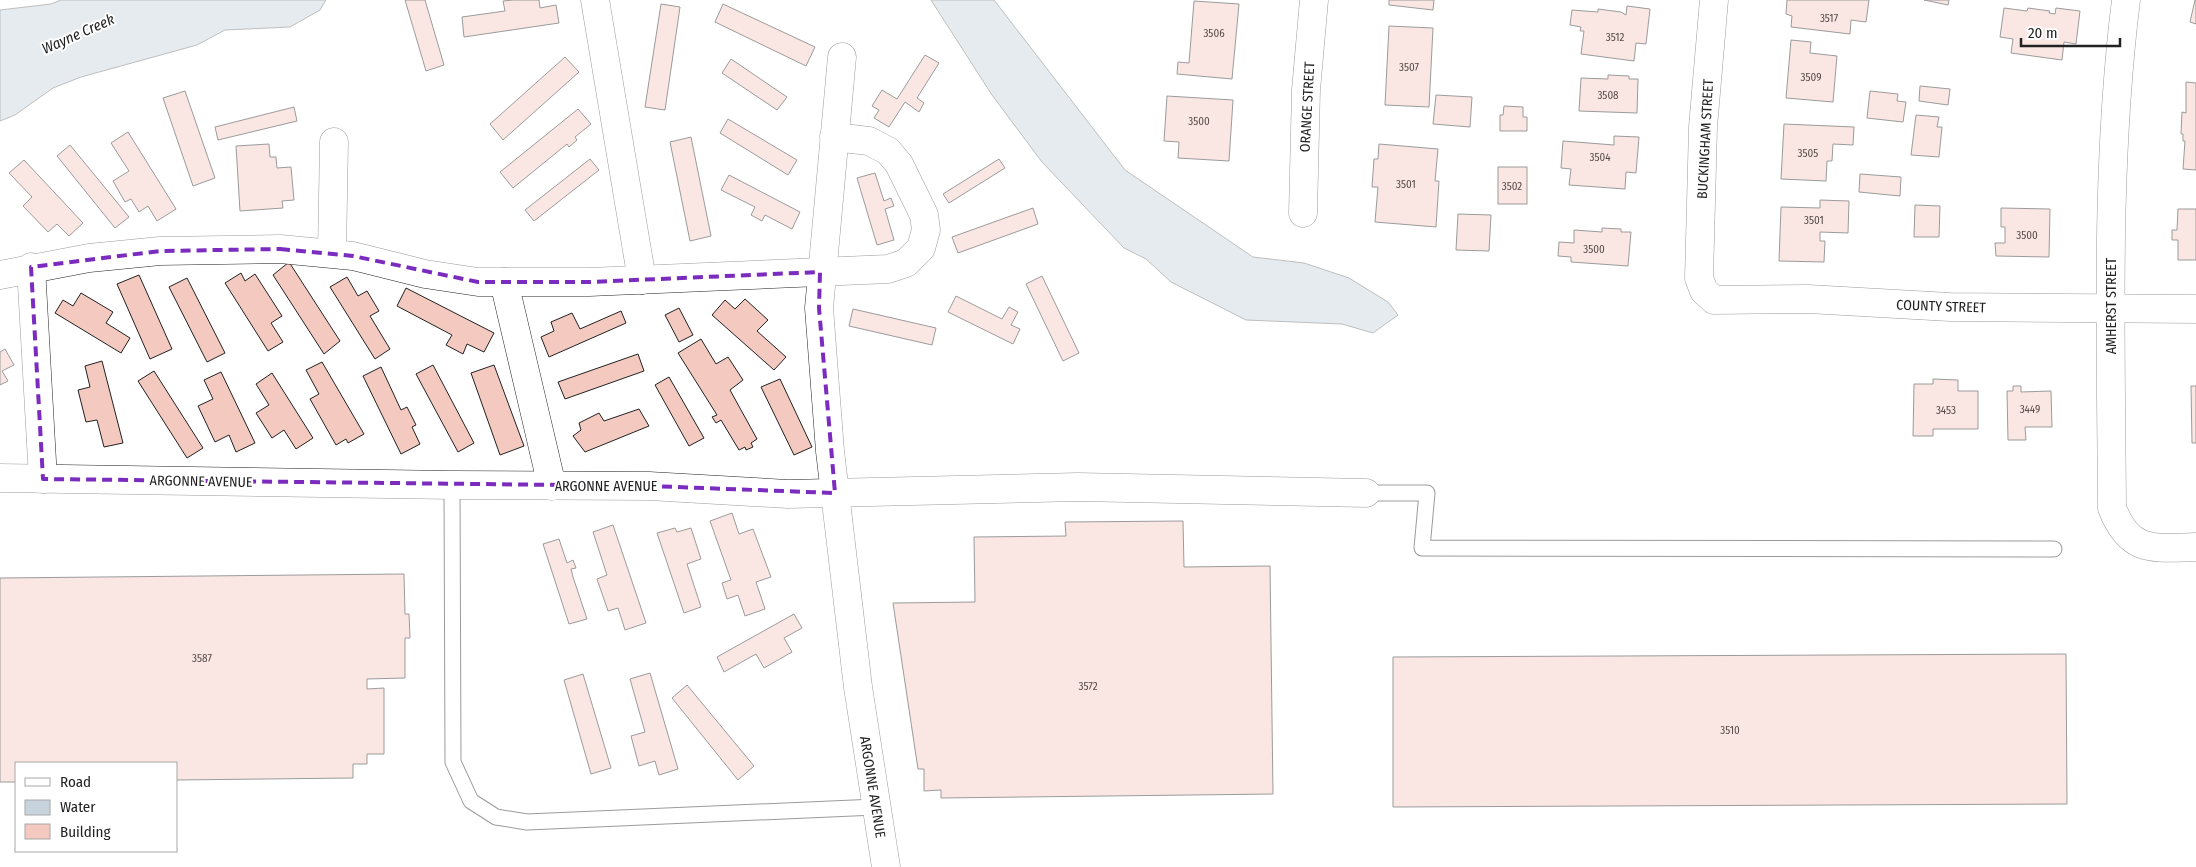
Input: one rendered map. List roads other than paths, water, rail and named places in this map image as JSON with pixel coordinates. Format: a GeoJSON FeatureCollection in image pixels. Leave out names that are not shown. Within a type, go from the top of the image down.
{"type":"FeatureCollection","features":[{"type":"Feature","properties":{"kind":"street"},"geometry":{"type":"LineString","coordinates":[[595,0],[642,280]]}},
{"type":"Feature","properties":{"kind":"street","name":"ORANGE STREET"},"geometry":{"type":"LineString","coordinates":[[1303,213],[1306,90],[1314,0]]}},
{"type":"Feature","properties":{"kind":"street","name":"BUCKINGHAM STREET"},"geometry":{"type":"LineString","coordinates":[[1699,278],[1704,126],[1714,0]]}},
{"type":"Feature","properties":{"kind":"street","name":"AMHERST STREET"},"geometry":{"type":"LineString","coordinates":[[2126,0],[2119,60],[2112,164],[2110,308],[2112,508],[2119,526],[2132,540],[2150,548],[2196,548]]}},
{"type":"Feature","properties":{"kind":"street"},"geometry":{"type":"LineString","coordinates":[[842,57],[818,308],[835,493],[1078,487],[1366,493]]}},
{"type":"Feature","properties":{"kind":"street"},"geometry":{"type":"LineString","coordinates":[[0,275],[30,267],[88,258],[160,251],[280,248],[332,253],[434,275],[478,282],[642,280],[888,269],[906,263],[921,248],[926,230],[924,215],[899,164],[888,152],[869,141],[834,137]]}},
{"type":"Feature","properties":{"kind":"street"},"geometry":{"type":"LineString","coordinates":[[332,253],[334,142]]}},
{"type":"Feature","properties":{"kind":"street"},"geometry":{"type":"LineString","coordinates":[[30,267],[43,479]]}},
{"type":"Feature","properties":{"kind":"street","name":"COUNTY STREET"},"geometry":{"type":"LineString","coordinates":[[1699,278],[1704,291],[1714,300],[1808,300],[1950,307],[2196,309]]}},
{"type":"Feature","properties":{"kind":"street"},"geometry":{"type":"LineString","coordinates":[[504,282],[552,486]]}},
{"type":"Feature","properties":{"kind":"street","name":"ARGONNE AVENUE"},"geometry":{"type":"LineString","coordinates":[[0,478],[649,486],[788,494],[835,493],[858,687],[886,867]]}},
{"type":"Feature","properties":{"kind":"lane"},"geometry":{"type":"LineString","coordinates":[[452,485],[453,762],[471,801],[496,817],[528,822],[876,807]]}},
{"type":"Feature","properties":{"kind":"lane"},"geometry":{"type":"LineString","coordinates":[[1366,493],[1427,493],[1422,548],[2054,549]]}},
{"type":"Feature","properties":{"kind":"water","name":"Wayne Creek"},"geometry":{"type":"Polygon","coordinates":[[[61,0],[326,0],[320,10],[290,27],[225,30],[197,45],[81,77],[53,88],[15,115],[0,121],[0,10],[51,4],[61,0]]]}},
{"type":"Feature","properties":{"kind":"water"},"geometry":{"type":"Polygon","coordinates":[[[931,0],[994,0],[1125,170],[1253,257],[1304,263],[1349,278],[1388,302],[1398,315],[1373,333],[1342,324],[1246,320],[1171,282],[1146,259],[1124,248],[1042,162],[992,95],[931,0]]]}}]}
